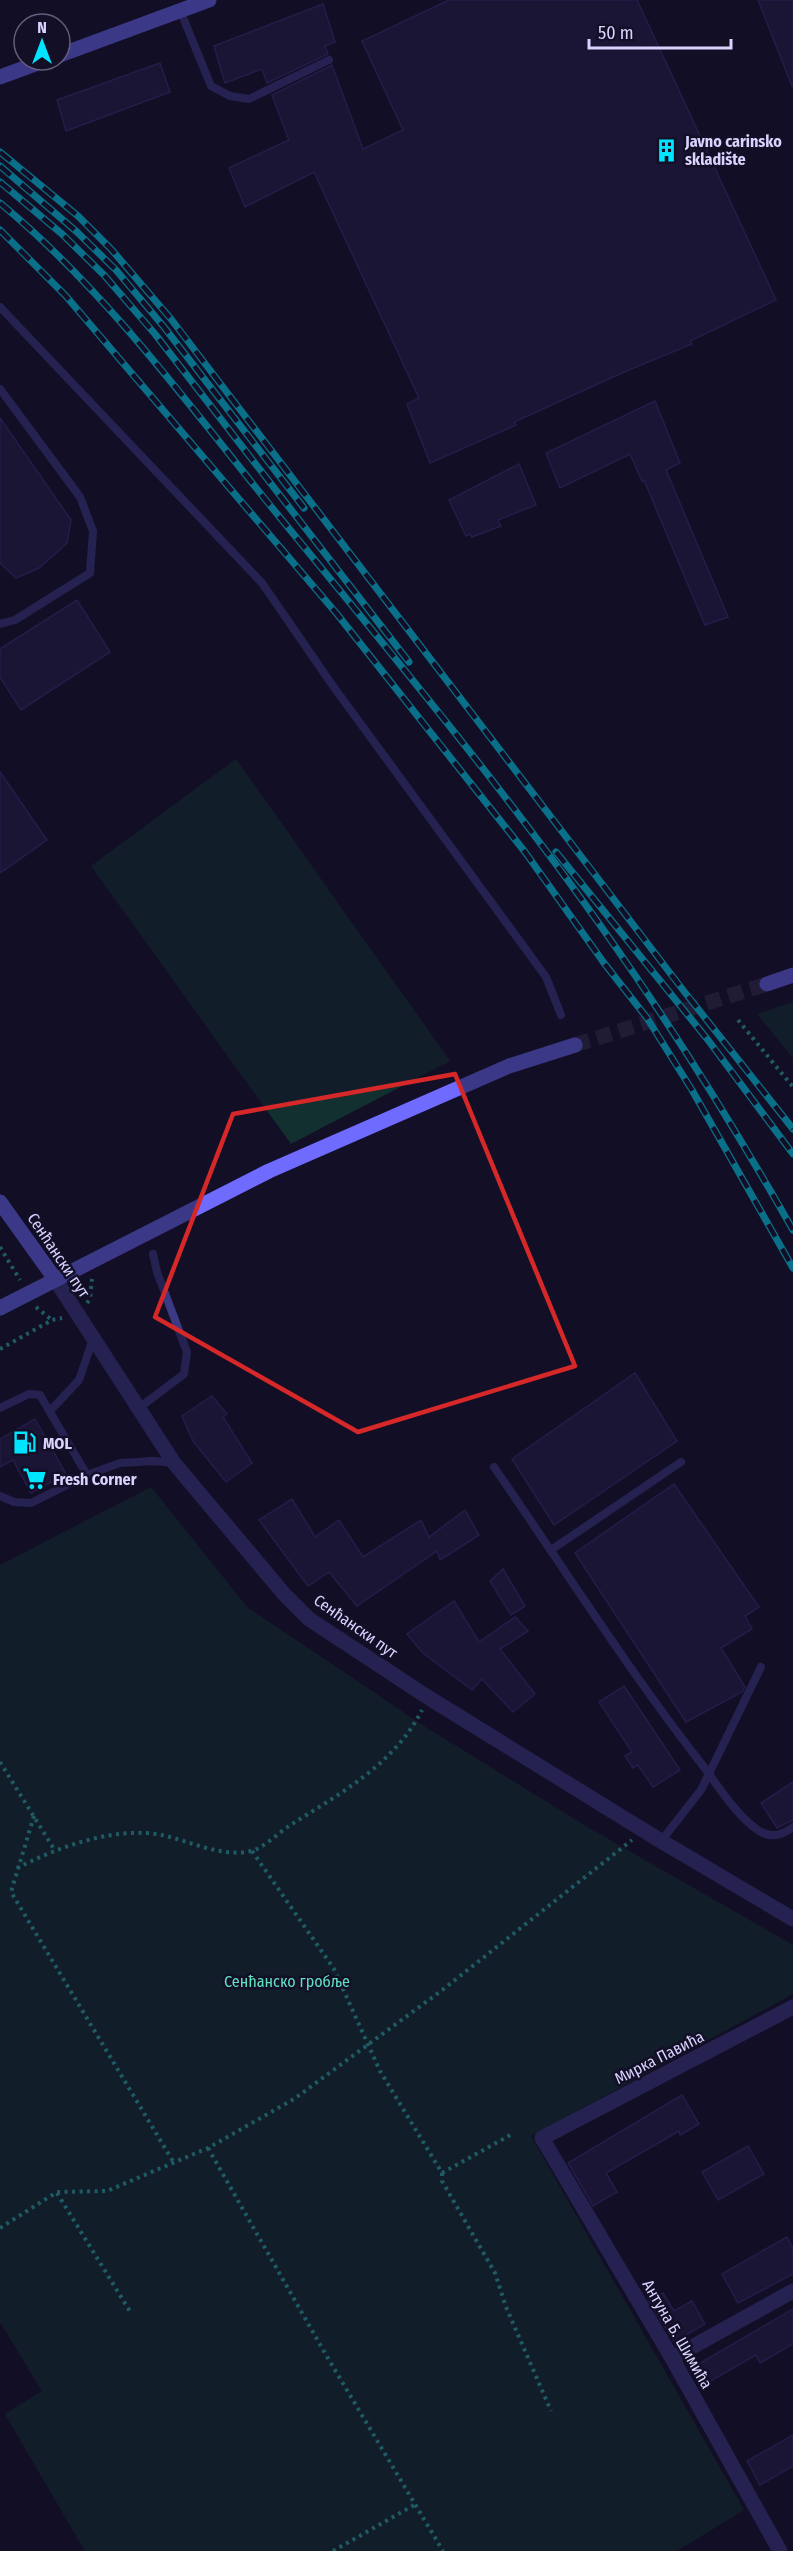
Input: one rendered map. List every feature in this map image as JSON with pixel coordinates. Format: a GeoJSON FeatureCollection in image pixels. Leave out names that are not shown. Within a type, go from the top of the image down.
{"type":"FeatureCollection","features":[{"type":"Feature","properties":{"kind":"main road"},"geometry":{"type":"LineString","coordinates":[[72,50],[209,0]]}},
{"type":"Feature","properties":{"kind":"main road"},"geometry":{"type":"LineString","coordinates":[[767,984],[793,975]]}},
{"type":"Feature","properties":{"kind":"main road"},"geometry":{"type":"LineString","coordinates":[[0,1308],[268,1171],[509,1066],[575,1045]]}},
{"type":"Feature","properties":{"kind":"main road","name":"Сенћански пут"},"geometry":{"type":"LineString","coordinates":[[0,1202],[55,1279]]}},
{"type":"Feature","properties":{"kind":"street","name":"Сенћански пут"},"geometry":{"type":"LineString","coordinates":[[55,1279],[174,1463],[284,1594],[309,1619],[429,1698],[644,1831],[793,1919]]}},
{"type":"Feature","properties":{"kind":"street","name":"Мирка Павића"},"geometry":{"type":"LineString","coordinates":[[542,2138],[793,2007]]}},
{"type":"Feature","properties":{"kind":"street","name":"Антуна Б. Шимића"},"geometry":{"type":"LineString","coordinates":[[542,2138],[672,2358],[780,2551]]}},
{"type":"Feature","properties":{"kind":"street"},"geometry":{"type":"LineString","coordinates":[[672,2358],[793,2291]]}},
{"type":"Feature","properties":{"kind":"lane"},"geometry":{"type":"LineString","coordinates":[[180,10],[211,87],[230,96],[249,99],[329,60]]}},
{"type":"Feature","properties":{"kind":"lane"},"geometry":{"type":"LineString","coordinates":[[0,307],[262,583],[333,686],[546,977],[561,1015]]}},
{"type":"Feature","properties":{"kind":"lane"},"geometry":{"type":"LineString","coordinates":[[0,389],[80,497],[93,531],[90,573],[15,620],[0,624]]}},
{"type":"Feature","properties":{"kind":"lane"},"geometry":{"type":"LineString","coordinates":[[139,1408],[184,1374],[187,1363],[187,1353],[157,1272],[153,1254]]}},
{"type":"Feature","properties":{"kind":"lane"},"geometry":{"type":"LineString","coordinates":[[51,1410],[79,1380],[93,1339]]}},
{"type":"Feature","properties":{"kind":"lane"},"geometry":{"type":"LineString","coordinates":[[0,1408],[24,1396],[36,1393],[44,1399],[87,1475]]}},
{"type":"Feature","properties":{"kind":"lane"},"geometry":{"type":"LineString","coordinates":[[0,1496],[14,1502],[31,1503],[87,1475],[130,1461],[174,1463]]}},
{"type":"Feature","properties":{"kind":"lane"},"geometry":{"type":"LineString","coordinates":[[551,1550],[681,1462]]}},
{"type":"Feature","properties":{"kind":"lane"},"geometry":{"type":"LineString","coordinates":[[494,1467],[671,1725],[737,1810],[758,1830],[767,1835],[776,1835],[793,1827]]}},
{"type":"Feature","properties":{"kind":"lane"},"geometry":{"type":"LineString","coordinates":[[661,1841],[701,1790],[760,1667]]}},
{"type":"Feature","properties":{"kind":"path"},"geometry":{"type":"LineString","coordinates":[[738,1020],[793,1087]]}},
{"type":"Feature","properties":{"kind":"path"},"geometry":{"type":"LineString","coordinates":[[0,1349],[52,1320],[78,1315],[90,1299]]}},
{"type":"Feature","properties":{"kind":"path"},"geometry":{"type":"LineString","coordinates":[[17,1868],[54,1849],[87,1840],[136,1833],[162,1835],[208,1850],[252,1851],[354,1786],[386,1758],[415,1725],[429,1698]]}},
{"type":"Feature","properties":{"kind":"path"},"geometry":{"type":"LineString","coordinates":[[0,1762],[54,1849]]}},
{"type":"Feature","properties":{"kind":"path"},"geometry":{"type":"LineString","coordinates":[[34,1816],[11,1892],[174,2163]]}},
{"type":"Feature","properties":{"kind":"path"},"geometry":{"type":"LineString","coordinates":[[0,2228],[57,2192],[107,2191],[208,2148],[294,2098],[441,1991],[644,1831]]}},
{"type":"Feature","properties":{"kind":"path"},"geometry":{"type":"LineString","coordinates":[[252,1851],[334,1970],[380,2071],[442,2173],[442,2181],[495,2273],[506,2307],[551,2411]]}},
{"type":"Feature","properties":{"kind":"path"},"geometry":{"type":"LineString","coordinates":[[442,2173],[514,2133]]}},
{"type":"Feature","properties":{"kind":"path"},"geometry":{"type":"LineString","coordinates":[[208,2148],[326,2355],[443,2551]]}},
{"type":"Feature","properties":{"kind":"path"},"geometry":{"type":"LineString","coordinates":[[57,2192],[131,2313]]}},
{"type":"Feature","properties":{"kind":"path"},"geometry":{"type":"LineString","coordinates":[[333,2551],[416,2504]]}},
{"type":"Feature","properties":{"kind":"highlighted area"},"geometry":{"type":"Polygon","coordinates":[[[455,1074],[575,1366],[358,1432],[155,1317],[233,1114],[455,1074]]]}},
{"type":"Feature","properties":{"kind":"green space"},"geometry":{"type":"Polygon","coordinates":[[[236,759],[450,1061],[291,1144],[91,866],[236,759]]]}},
{"type":"Feature","properties":{"kind":"green space"},"geometry":{"type":"Polygon","coordinates":[[[793,1002],[793,1058],[757,1014],[793,1002]]]}},
{"type":"Feature","properties":{"kind":"green space","name":"Сенћанско гробље"},"geometry":{"type":"Polygon","coordinates":[[[151,1487],[247,1607],[427,1728],[589,1828],[793,1945],[793,1994],[531,2136],[744,2510],[677,2551],[85,2551],[5,2414],[42,2391],[0,2322],[0,1565],[151,1487]]]}},
{"type":"Feature","properties":{"kind":"building"},"geometry":{"type":"Polygon","coordinates":[[[449,0],[637,0],[776,300],[690,341],[692,344],[624,372],[514,422],[516,425],[430,463],[407,404],[419,398],[314,172],[245,207],[229,168],[289,140],[272,95],[332,65],[363,149],[403,130],[362,41],[449,0]]]}},
{"type":"Feature","properties":{"kind":"building"},"geometry":{"type":"Polygon","coordinates":[[[758,0],[793,0],[793,86],[792,86],[758,0]]]}},
{"type":"Feature","properties":{"kind":"building"},"geometry":{"type":"Polygon","coordinates":[[[323,4],[335,42],[325,46],[328,54],[267,83],[262,69],[225,83],[214,46],[323,4]]]}},
{"type":"Feature","properties":{"kind":"building"},"geometry":{"type":"Polygon","coordinates":[[[160,63],[170,92],[66,131],[57,100],[160,63]]]}},
{"type":"Feature","properties":{"kind":"building"},"geometry":{"type":"Polygon","coordinates":[[[655,401],[680,463],[666,470],[728,617],[705,625],[644,480],[642,481],[630,454],[560,488],[546,453],[655,401]]]}},
{"type":"Feature","properties":{"kind":"building"},"geometry":{"type":"Polygon","coordinates":[[[0,418],[71,520],[67,543],[39,568],[16,578],[0,563],[0,418]]]}},
{"type":"Feature","properties":{"kind":"building"},"geometry":{"type":"Polygon","coordinates":[[[519,464],[536,505],[498,520],[501,526],[472,537],[470,534],[466,536],[449,500],[519,464]]]}},
{"type":"Feature","properties":{"kind":"building"},"geometry":{"type":"Polygon","coordinates":[[[77,600],[110,652],[21,710],[0,677],[0,649],[77,600]]]}},
{"type":"Feature","properties":{"kind":"building"},"geometry":{"type":"Polygon","coordinates":[[[0,772],[47,840],[0,873],[0,772]]]}},
{"type":"Feature","properties":{"kind":"building"},"geometry":{"type":"Polygon","coordinates":[[[635,1373],[677,1441],[554,1525],[512,1459],[635,1373]]]}},
{"type":"Feature","properties":{"kind":"building"},"geometry":{"type":"Polygon","coordinates":[[[212,1396],[227,1414],[223,1417],[252,1463],[226,1482],[193,1441],[182,1416],[212,1396]]]}},
{"type":"Feature","properties":{"kind":"building"},"geometry":{"type":"Polygon","coordinates":[[[35,1419],[66,1474],[31,1493],[13,1460],[0,1467],[0,1439],[35,1419]]]}},
{"type":"Feature","properties":{"kind":"building"},"geometry":{"type":"Polygon","coordinates":[[[674,1484],[759,1607],[745,1616],[752,1629],[721,1648],[745,1687],[742,1692],[686,1722],[575,1553],[674,1484]]]}},
{"type":"Feature","properties":{"kind":"building"},"geometry":{"type":"Polygon","coordinates":[[[292,1499],[315,1537],[339,1520],[363,1557],[421,1520],[429,1537],[465,1510],[479,1535],[440,1560],[437,1551],[357,1606],[329,1572],[308,1586],[259,1520],[292,1499]]]}},
{"type":"Feature","properties":{"kind":"building"},"geometry":{"type":"Polygon","coordinates":[[[503,1569],[525,1606],[511,1615],[490,1581],[503,1569]]]}},
{"type":"Feature","properties":{"kind":"building"},"geometry":{"type":"Polygon","coordinates":[[[454,1601],[479,1642],[515,1617],[528,1631],[500,1649],[535,1694],[513,1712],[482,1679],[472,1690],[423,1653],[407,1634],[454,1601]]]}},
{"type":"Feature","properties":{"kind":"building"},"geometry":{"type":"Polygon","coordinates":[[[624,1686],[680,1770],[653,1787],[638,1765],[633,1768],[625,1756],[632,1752],[599,1702],[624,1686]]]}},
{"type":"Feature","properties":{"kind":"building"},"geometry":{"type":"Polygon","coordinates":[[[793,1782],[793,1820],[777,1828],[761,1803],[793,1782]]]}},
{"type":"Feature","properties":{"kind":"building"},"geometry":{"type":"Polygon","coordinates":[[[682,2095],[699,2124],[680,2135],[679,2131],[606,2173],[617,2192],[593,2206],[568,2163],[682,2095]]]}},
{"type":"Feature","properties":{"kind":"building"},"geometry":{"type":"Polygon","coordinates":[[[748,2146],[764,2174],[718,2200],[702,2172],[748,2146]]]}},
{"type":"Feature","properties":{"kind":"building"},"geometry":{"type":"Polygon","coordinates":[[[787,2237],[793,2249],[793,2274],[738,2303],[722,2274],[787,2237]]]}},
{"type":"Feature","properties":{"kind":"building"},"geometry":{"type":"Polygon","coordinates":[[[663,2293],[674,2311],[692,2301],[705,2324],[674,2342],[649,2301],[663,2293]]]}},
{"type":"Feature","properties":{"kind":"building"},"geometry":{"type":"Polygon","coordinates":[[[793,2309],[793,2344],[760,2363],[756,2355],[700,2387],[690,2369],[793,2309]]]}},
{"type":"Feature","properties":{"kind":"building"},"geometry":{"type":"Polygon","coordinates":[[[793,2435],[793,2466],[760,2485],[747,2461],[793,2435]]]}},
{"type":"Feature","properties":{"kind":"tunnel"},"geometry":{"type":"LineString","coordinates":[[575,1045],[767,984]]}},
{"type":"Feature","properties":{"kind":"railway"},"geometry":{"type":"LineString","coordinates":[[0,152],[78,216],[111,249],[171,319],[683,990],[793,1129]]}},
{"type":"Feature","properties":{"kind":"railway"},"geometry":{"type":"LineString","coordinates":[[0,166],[77,232],[116,270],[164,327],[304,508]]}},
{"type":"Feature","properties":{"kind":"railway"},"geometry":{"type":"LineString","coordinates":[[0,182],[62,234],[104,275],[155,334],[409,662]]}},
{"type":"Feature","properties":{"kind":"railway"},"geometry":{"type":"LineString","coordinates":[[0,203],[78,275],[148,354],[518,813],[607,934],[668,1025],[793,1230]]}},
{"type":"Feature","properties":{"kind":"railway"},"geometry":{"type":"LineString","coordinates":[[0,230],[65,295],[337,614],[525,852],[604,963],[647,1018],[692,1090],[793,1268]]}},
{"type":"Feature","properties":{"kind":"railway"},"geometry":{"type":"LineString","coordinates":[[556,852],[708,1040],[793,1154]]}},
{"type":"Feature","properties":{"kind":"place","name":"Javno carinsko skladište"},"geometry":{"type":"Point","coordinates":[667,150]}},
{"type":"Feature","properties":{"kind":"place","name":"MOL"},"geometry":{"type":"Point","coordinates":[25,1443]}},
{"type":"Feature","properties":{"kind":"place","name":"Fresh Corner"},"geometry":{"type":"Point","coordinates":[35,1479]}}]}
